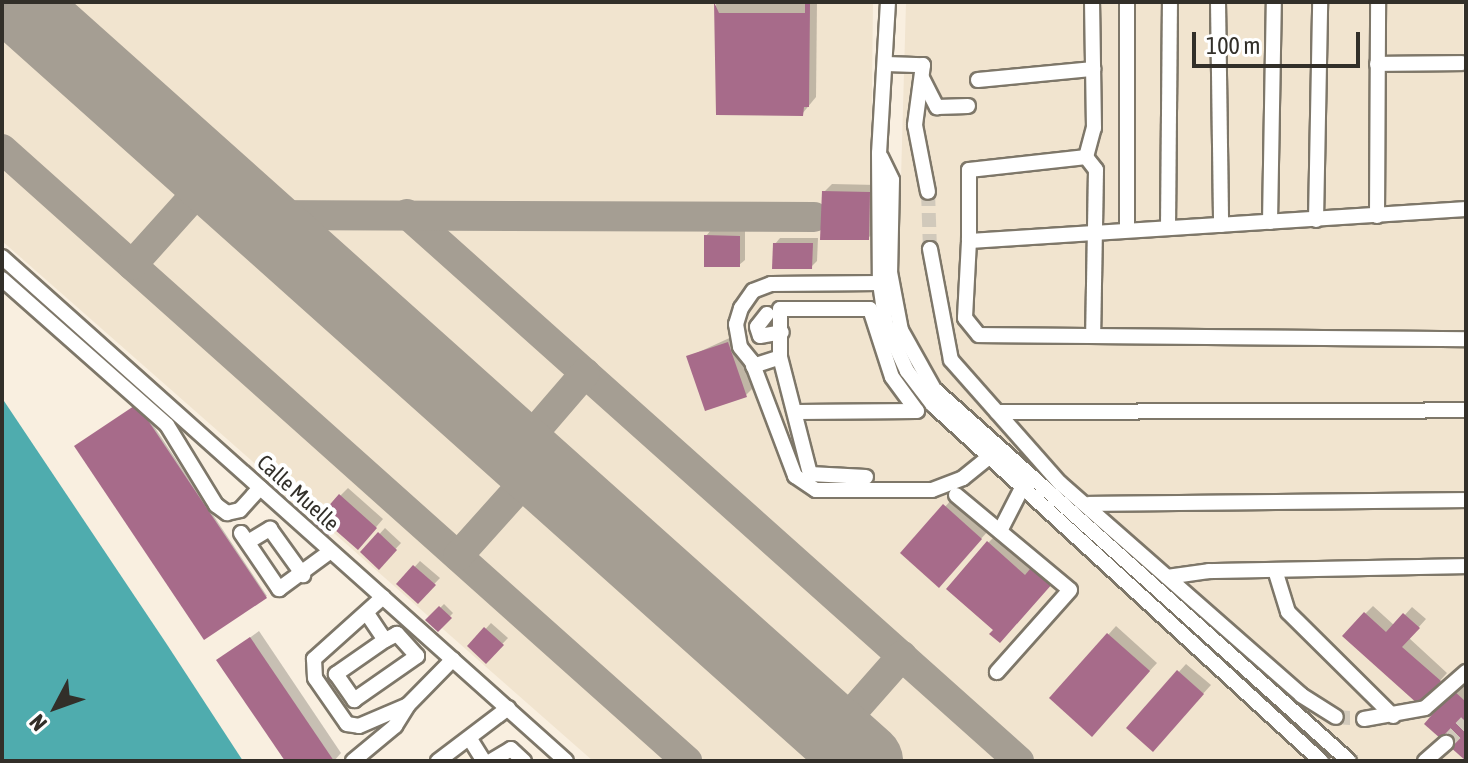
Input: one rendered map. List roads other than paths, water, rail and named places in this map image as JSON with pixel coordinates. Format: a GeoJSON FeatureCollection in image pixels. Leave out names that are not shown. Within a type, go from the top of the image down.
{"type":"FeatureCollection","features":[{"type":"Feature","properties":{"kind":"street"},"geometry":{"type":"LineString","coordinates":[[888,2],[879,153],[880,283],[886,325],[907,371],[933,405],[1321,761]]}},
{"type":"Feature","properties":{"kind":"street"},"geometry":{"type":"LineString","coordinates":[[1086,157],[1094,128],[1092,2]]}},
{"type":"Feature","properties":{"kind":"street"},"geometry":{"type":"LineString","coordinates":[[1127,2],[1127,228]]}},
{"type":"Feature","properties":{"kind":"street"},"geometry":{"type":"LineString","coordinates":[[1168,228],[1170,2]]}},
{"type":"Feature","properties":{"kind":"street"},"geometry":{"type":"LineString","coordinates":[[1218,2],[1221,225]]}},
{"type":"Feature","properties":{"kind":"street"},"geometry":{"type":"LineString","coordinates":[[1270,222],[1274,2]]}},
{"type":"Feature","properties":{"kind":"street"},"geometry":{"type":"LineString","coordinates":[[1316,220],[1320,2]]}},
{"type":"Feature","properties":{"kind":"street"},"geometry":{"type":"LineString","coordinates":[[1377,216],[1378,2]]}},
{"type":"Feature","properties":{"kind":"street"},"geometry":{"type":"LineString","coordinates":[[1377,64],[1462,63]]}},
{"type":"Feature","properties":{"kind":"street"},"geometry":{"type":"LineString","coordinates":[[886,64],[923,65],[915,125],[928,192]]}},
{"type":"Feature","properties":{"kind":"street"},"geometry":{"type":"LineString","coordinates":[[978,80],[1093,69]]}},
{"type":"Feature","properties":{"kind":"street"},"geometry":{"type":"LineString","coordinates":[[922,78],[937,107],[968,106]]}},
{"type":"Feature","properties":{"kind":"street"},"geometry":{"type":"LineString","coordinates":[[879,153],[892,180],[890,272],[901,330],[934,389],[1349,761]]}},
{"type":"Feature","properties":{"kind":"street"},"geometry":{"type":"LineString","coordinates":[[1086,157],[1096,170],[1093,336]]}},
{"type":"Feature","properties":{"kind":"street"},"geometry":{"type":"LineString","coordinates":[[1086,157],[969,170],[965,318],[979,335],[1466,339]]}},
{"type":"Feature","properties":{"kind":"street"},"geometry":{"type":"LineString","coordinates":[[969,241],[1127,228],[1316,220],[1466,209]]}},
{"type":"Feature","properties":{"kind":"street"},"geometry":{"type":"LineString","coordinates":[[930,249],[951,360],[1060,483],[1089,504],[1301,695],[1336,717]]}},
{"type":"Feature","properties":{"kind":"street","name":"Calle Muelle"},"geometry":{"type":"LineString","coordinates":[[2,257],[566,761]]}},
{"type":"Feature","properties":{"kind":"street"},"geometry":{"type":"LineString","coordinates":[[2,279],[167,425],[216,505],[234,511]]}},
{"type":"Feature","properties":{"kind":"street"},"geometry":{"type":"LineString","coordinates":[[880,283],[771,284],[753,291],[736,324],[740,347],[753,366],[803,485],[932,490],[963,478],[989,457]]}},
{"type":"Feature","properties":{"kind":"street"},"geometry":{"type":"LineString","coordinates":[[797,412],[917,411],[892,377],[870,309],[780,309],[780,357],[797,412],[801,448],[810,474],[866,477]]}},
{"type":"Feature","properties":{"kind":"street"},"geometry":{"type":"LineString","coordinates":[[767,314],[757,327],[760,336],[782,332]]}},
{"type":"Feature","properties":{"kind":"street"},"geometry":{"type":"LineString","coordinates":[[753,366],[780,357]]}},
{"type":"Feature","properties":{"kind":"street"},"geometry":{"type":"LineString","coordinates":[[997,412],[1466,410]]}},
{"type":"Feature","properties":{"kind":"street"},"geometry":{"type":"LineString","coordinates":[[234,511],[260,488]]}},
{"type":"Feature","properties":{"kind":"street"},"geometry":{"type":"LineString","coordinates":[[1000,531],[1022,488]]}},
{"type":"Feature","properties":{"kind":"street"},"geometry":{"type":"LineString","coordinates":[[956,495],[1070,590],[997,672]]}},
{"type":"Feature","properties":{"kind":"street"},"geometry":{"type":"LineString","coordinates":[[1089,504],[1466,500]]}},
{"type":"Feature","properties":{"kind":"street"},"geometry":{"type":"LineString","coordinates":[[234,511],[244,537],[279,589],[303,575],[331,551]]}},
{"type":"Feature","properties":{"kind":"street"},"geometry":{"type":"LineString","coordinates":[[244,537],[270,529],[303,575]]}},
{"type":"Feature","properties":{"kind":"street"},"geometry":{"type":"LineString","coordinates":[[1167,577],[1275,570],[1466,566]]}},
{"type":"Feature","properties":{"kind":"street"},"geometry":{"type":"LineString","coordinates":[[1275,570],[1288,612],[1393,716]]}},
{"type":"Feature","properties":{"kind":"street"},"geometry":{"type":"LineString","coordinates":[[383,597],[368,615],[319,650],[314,669],[347,724],[368,721],[408,705]]}},
{"type":"Feature","properties":{"kind":"street"},"geometry":{"type":"LineString","coordinates":[[368,615],[385,640]]}},
{"type":"Feature","properties":{"kind":"street"},"geometry":{"type":"LineString","coordinates":[[354,700],[417,656],[397,634],[336,674],[368,721]]}},
{"type":"Feature","properties":{"kind":"street"},"geometry":{"type":"LineString","coordinates":[[353,761],[395,726],[408,705],[453,659]]}},
{"type":"Feature","properties":{"kind":"street"},"geometry":{"type":"LineString","coordinates":[[1364,719],[1425,708],[1466,672]]}},
{"type":"Feature","properties":{"kind":"street"},"geometry":{"type":"LineString","coordinates":[[438,761],[508,708]]}},
{"type":"Feature","properties":{"kind":"street"},"geometry":{"type":"LineString","coordinates":[[470,739],[484,761]]}},
{"type":"Feature","properties":{"kind":"street"},"geometry":{"type":"LineString","coordinates":[[491,761],[511,749],[524,761]]}},
{"type":"Feature","properties":{"kind":"water"},"geometry":{"type":"Polygon","coordinates":[[[2,398],[166,643],[243,761],[2,761],[2,398]]]}},
{"type":"Feature","properties":{"kind":"tunnel"},"geometry":{"type":"LineString","coordinates":[[928,192],[930,249]]}},
{"type":"Feature","properties":{"kind":"tunnel"},"geometry":{"type":"LineString","coordinates":[[1336,717],[1364,719]]}},
{"type":"Feature","properties":{"kind":"tunnel"},"geometry":{"type":"LineString","coordinates":[[1446,743],[1466,722]]}}]}
